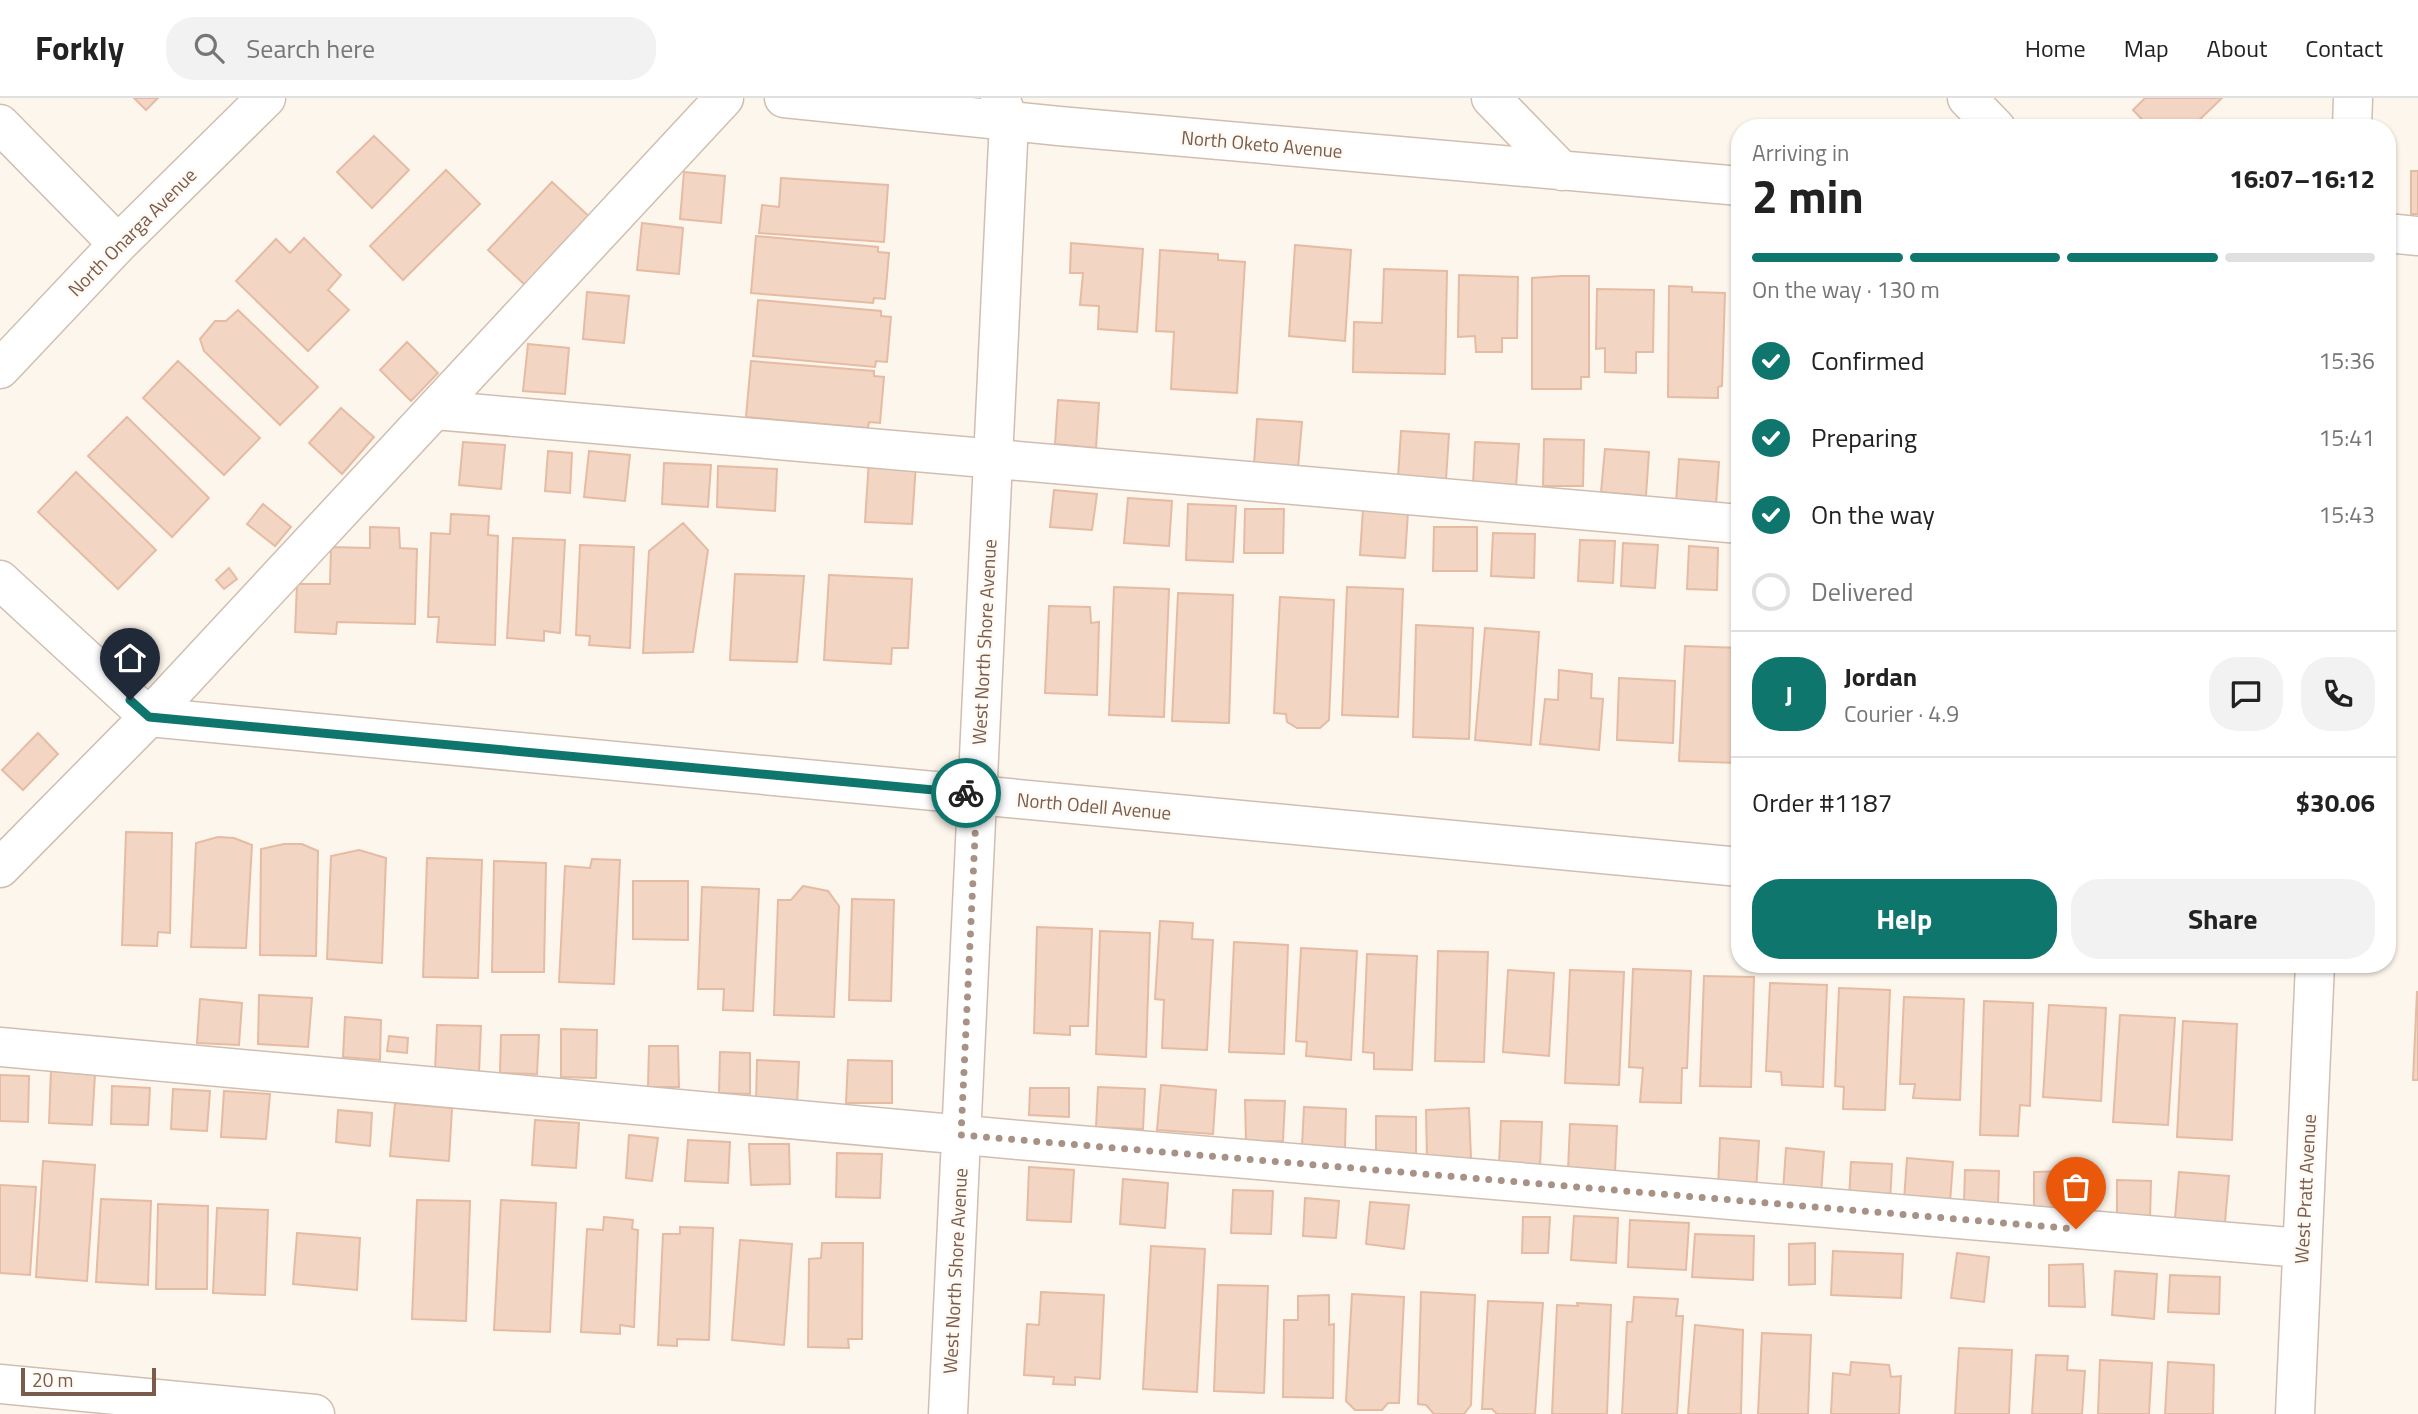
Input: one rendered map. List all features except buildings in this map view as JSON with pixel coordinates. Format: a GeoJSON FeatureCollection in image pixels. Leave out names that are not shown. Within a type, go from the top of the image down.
{"type":"FeatureCollection","features":[{"type":"Feature","properties":{"kind":"street","name":"North Onarga Avenue"},"geometry":{"type":"LineString","coordinates":[[0,369],[118,244],[266,98]]}},
{"type":"Feature","properties":{"kind":"street"},"geometry":{"type":"LineString","coordinates":[[0,868],[149,717],[724,98]]}},
{"type":"Feature","properties":{"kind":"street","name":"North Oketo Avenue"},"geometry":{"type":"LineString","coordinates":[[784,98],[1004,110],[1562,171],[1731,185]]}},
{"type":"Feature","properties":{"kind":"street"},"geometry":{"type":"LineString","coordinates":[[1491,98],[1562,171]]}},
{"type":"Feature","properties":{"kind":"street"},"geometry":{"type":"LineString","coordinates":[[1967,98],[1987,119]]}},
{"type":"Feature","properties":{"kind":"street"},"geometry":{"type":"LineString","coordinates":[[2352,119],[2353,98]]}},
{"type":"Feature","properties":{"kind":"street","name":"West North Shore Avenue"},"geometry":{"type":"LineString","coordinates":[[948,1414],[993,460],[1004,110]]}},
{"type":"Feature","properties":{"kind":"street"},"geometry":{"type":"LineString","coordinates":[[0,124],[118,244]]}},
{"type":"Feature","properties":{"kind":"street"},"geometry":{"type":"LineString","coordinates":[[2396,234],[2418,236]]}},
{"type":"Feature","properties":{"kind":"street"},"geometry":{"type":"LineString","coordinates":[[435,410],[1731,523]]}},
{"type":"Feature","properties":{"kind":"street"},"geometry":{"type":"LineString","coordinates":[[0,580],[149,717]]}},
{"type":"Feature","properties":{"kind":"street","name":"North Odell Avenue"},"geometry":{"type":"LineString","coordinates":[[149,717],[1731,866]]}},
{"type":"Feature","properties":{"kind":"street","name":"West Pratt Avenue"},"geometry":{"type":"LineString","coordinates":[[2295,1414],[2315,973]]}},
{"type":"Feature","properties":{"kind":"street"},"geometry":{"type":"LineString","coordinates":[[0,1047],[961,1135],[2302,1248]]}},
{"type":"Feature","properties":{"kind":"street"},"geometry":{"type":"LineString","coordinates":[[0,1384],[314,1414]]}},
{"type":"Feature","properties":{"kind":"way so far"},"geometry":{"type":"LineString","coordinates":[[966,793],[977,794],[961,1135],[2076,1229]]}},
{"type":"Feature","properties":{"kind":"route"},"geometry":{"type":"LineString","coordinates":[[130,700],[149,717],[966,793]]}}]}
